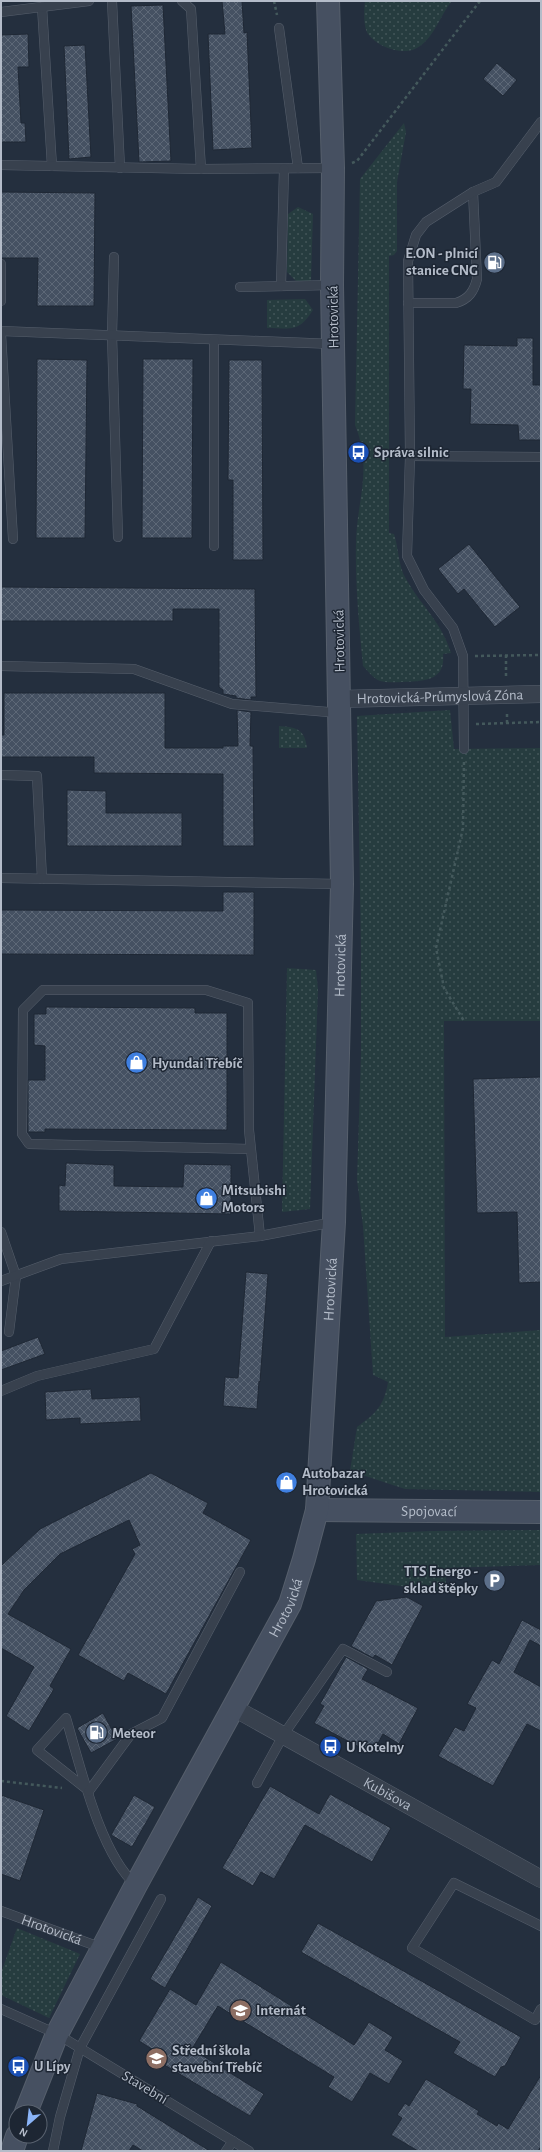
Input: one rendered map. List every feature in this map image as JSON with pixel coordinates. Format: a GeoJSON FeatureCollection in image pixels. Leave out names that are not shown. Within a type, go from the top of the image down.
{"type":"FeatureCollection","features":[{"type":"Feature","properties":{"kind":"main road","name":"Hrotovická"},"geometry":{"type":"LineString","coordinates":[[29,2104],[57,2034],[136,1885],[290,1604],[317,1510],[334,1222],[342,884],[332,285],[333,168],[328,1]]}},
{"type":"Feature","properties":{"kind":"main road","name":"Spojovací"},"geometry":{"type":"LineString","coordinates":[[317,1510],[541,1512]]}},
{"type":"Feature","properties":{"kind":"street","name":"Hrotovická-Průmyslová Zóna"},"geometry":{"type":"LineString","coordinates":[[340,706],[464,696],[541,694]]}},
{"type":"Feature","properties":{"kind":"street","name":"Kubišova"},"geometry":{"type":"LineString","coordinates":[[234,1708],[284,1734],[541,1880]]}},
{"type":"Feature","properties":{"kind":"lane"},"geometry":{"type":"LineString","coordinates":[[1,12],[89,1]]}},
{"type":"Feature","properties":{"kind":"lane"},"geometry":{"type":"LineString","coordinates":[[112,1],[120,168]]}},
{"type":"Feature","properties":{"kind":"lane"},"geometry":{"type":"LineString","coordinates":[[182,1],[191,9],[201,169]]}},
{"type":"Feature","properties":{"kind":"lane"},"geometry":{"type":"LineString","coordinates":[[42,7],[52,166]]}},
{"type":"Feature","properties":{"kind":"lane"},"geometry":{"type":"LineString","coordinates":[[279,28],[298,168]]}},
{"type":"Feature","properties":{"kind":"lane"},"geometry":{"type":"LineString","coordinates":[[464,749],[463,656],[453,628],[424,590],[407,556],[410,456],[408,261],[416,235],[426,222],[473,192],[496,182],[541,122]]}},
{"type":"Feature","properties":{"kind":"lane"},"geometry":{"type":"LineString","coordinates":[[1,165],[201,169],[333,168]]}},
{"type":"Feature","properties":{"kind":"lane"},"geometry":{"type":"LineString","coordinates":[[281,286],[284,168]]}},
{"type":"Feature","properties":{"kind":"lane"},"geometry":{"type":"LineString","coordinates":[[408,303],[456,303],[463,301],[473,292],[477,278],[473,192]]}},
{"type":"Feature","properties":{"kind":"lane"},"geometry":{"type":"LineString","coordinates":[[114,257],[112,335],[118,536]]}},
{"type":"Feature","properties":{"kind":"lane"},"geometry":{"type":"LineString","coordinates":[[1,264],[1,301]]}},
{"type":"Feature","properties":{"kind":"lane"},"geometry":{"type":"LineString","coordinates":[[240,287],[332,285]]}},
{"type":"Feature","properties":{"kind":"lane"},"geometry":{"type":"LineString","coordinates":[[13,539],[1,332],[334,344]]}},
{"type":"Feature","properties":{"kind":"lane"},"geometry":{"type":"LineString","coordinates":[[214,340],[214,546]]}},
{"type":"Feature","properties":{"kind":"lane"},"geometry":{"type":"LineString","coordinates":[[410,456],[541,457]]}},
{"type":"Feature","properties":{"kind":"lane"},"geometry":{"type":"LineString","coordinates":[[1,666],[134,669],[232,704],[340,706]]}},
{"type":"Feature","properties":{"kind":"lane"},"geometry":{"type":"LineString","coordinates":[[1,775],[37,776],[42,879]]}},
{"type":"Feature","properties":{"kind":"lane"},"geometry":{"type":"LineString","coordinates":[[1,878],[342,884]]}},
{"type":"Feature","properties":{"kind":"lane"},"geometry":{"type":"LineString","coordinates":[[251,1149],[29,1144],[22,1134],[23,1010],[43,990],[206,990],[248,1003],[251,1149],[260,1236]]}},
{"type":"Feature","properties":{"kind":"lane"},"geometry":{"type":"LineString","coordinates":[[1,1281],[61,1259],[260,1236],[334,1222]]}},
{"type":"Feature","properties":{"kind":"lane"},"geometry":{"type":"LineString","coordinates":[[1,1232],[16,1276],[10,1332]]}},
{"type":"Feature","properties":{"kind":"lane"},"geometry":{"type":"LineString","coordinates":[[1,1391],[37,1376],[154,1349],[211,1241]]}},
{"type":"Feature","properties":{"kind":"lane"},"geometry":{"type":"LineString","coordinates":[[89,1791],[131,1734],[162,1718],[240,1572]]}},
{"type":"Feature","properties":{"kind":"lane"},"geometry":{"type":"LineString","coordinates":[[257,1783],[284,1734],[343,1649],[387,1672]]}},
{"type":"Feature","properties":{"kind":"lane"},"geometry":{"type":"LineString","coordinates":[[89,1791],[36,1750],[66,1718],[108,1848],[126,1876],[136,1885]]}},
{"type":"Feature","properties":{"kind":"lane"},"geometry":{"type":"LineString","coordinates":[[541,1926],[454,1883],[412,1948],[535,2020],[541,2009]]}},
{"type":"Feature","properties":{"kind":"lane"},"geometry":{"type":"LineString","coordinates":[[53,2151],[60,2117],[80,2048],[161,1899]]}},
{"type":"Feature","properties":{"kind":"lane","name":"Hrotovická"},"geometry":{"type":"LineString","coordinates":[[1,1912],[102,1948]]}},
{"type":"Feature","properties":{"kind":"lane"},"geometry":{"type":"LineString","coordinates":[[1,2009],[57,2034]]}},
{"type":"Feature","properties":{"kind":"lane","name":"Stavební"},"geometry":{"type":"LineString","coordinates":[[57,2034],[249,2151]]}},
{"type":"Feature","properties":{"kind":"lane"},"geometry":{"type":"LineString","coordinates":[[226,2151],[233,2141]]}},
{"type":"Feature","properties":{"kind":"path"},"geometry":{"type":"LineString","coordinates":[[333,168],[357,161],[480,1]]}},
{"type":"Feature","properties":{"kind":"path"},"geometry":{"type":"LineString","coordinates":[[463,656],[541,655]]}},
{"type":"Feature","properties":{"kind":"path"},"geometry":{"type":"LineString","coordinates":[[463,724],[541,722]]}},
{"type":"Feature","properties":{"kind":"path"},"geometry":{"type":"LineString","coordinates":[[464,749],[463,828],[436,948],[444,988],[464,1021]]}},
{"type":"Feature","properties":{"kind":"path"},"geometry":{"type":"LineString","coordinates":[[1,1781],[89,1791]]}},
{"type":"Feature","properties":{"kind":"green space"},"geometry":{"type":"Polygon","coordinates":[[[365,1],[452,1],[427,40],[415,49],[403,51],[390,49],[383,46],[372,39],[368,34],[366,31],[364,13],[365,1]]]}},
{"type":"Feature","properties":{"kind":"green space"},"geometry":{"type":"Polygon","coordinates":[[[404,123],[406,132],[397,182],[397,251],[394,255],[389,256],[389,533],[394,534],[403,574],[437,623],[451,653],[443,654],[441,670],[437,675],[431,678],[417,681],[383,682],[373,677],[363,666],[357,589],[356,542],[363,484],[363,456],[355,425],[360,179],[404,123]]]}},
{"type":"Feature","properties":{"kind":"green space"},"geometry":{"type":"Polygon","coordinates":[[[298,207],[313,214],[311,281],[297,282],[287,272],[288,214],[298,207]]]}},
{"type":"Feature","properties":{"kind":"green space"},"geometry":{"type":"Polygon","coordinates":[[[305,299],[313,310],[303,323],[294,328],[267,328],[267,300],[305,299]]]}},
{"type":"Feature","properties":{"kind":"green space"},"geometry":{"type":"Polygon","coordinates":[[[450,710],[454,749],[540,748],[541,1021],[444,1021],[445,1337],[541,1330],[541,1492],[405,1489],[350,1471],[357,1427],[378,1408],[384,1397],[388,1382],[373,1375],[363,1226],[357,1180],[361,1054],[361,950],[357,716],[450,710]]]}},
{"type":"Feature","properties":{"kind":"green space"},"geometry":{"type":"Polygon","coordinates":[[[279,726],[299,730],[304,737],[307,748],[279,748],[279,726]]]}},
{"type":"Feature","properties":{"kind":"green space"},"geometry":{"type":"Polygon","coordinates":[[[287,968],[316,970],[318,990],[310,1209],[282,1212],[287,968]]]}},
{"type":"Feature","properties":{"kind":"green space"},"geometry":{"type":"Polygon","coordinates":[[[541,1530],[541,1565],[447,1568],[445,1592],[357,1580],[356,1534],[432,1531],[541,1530]]]}},
{"type":"Feature","properties":{"kind":"green space"},"geometry":{"type":"Polygon","coordinates":[[[17,1928],[80,1954],[49,2018],[1,1995],[1,1973],[17,1928]]]}},
{"type":"Feature","properties":{"kind":"building"},"geometry":{"type":"Polygon","coordinates":[[[222,1],[242,1],[244,33],[247,32],[252,148],[213,150],[208,34],[225,34],[222,1]]]}},
{"type":"Feature","properties":{"kind":"building"},"geometry":{"type":"Polygon","coordinates":[[[163,5],[171,161],[139,162],[131,6],[163,5]]]}},
{"type":"Feature","properties":{"kind":"building"},"geometry":{"type":"Polygon","coordinates":[[[28,34],[29,67],[18,67],[21,123],[25,123],[26,142],[1,142],[1,35],[28,34]]]}},
{"type":"Feature","properties":{"kind":"building"},"geometry":{"type":"Polygon","coordinates":[[[85,45],[91,157],[69,159],[64,46],[85,45]]]}},
{"type":"Feature","properties":{"kind":"building"},"geometry":{"type":"Polygon","coordinates":[[[497,63],[517,80],[503,96],[483,79],[497,63]]]}},
{"type":"Feature","properties":{"kind":"building"},"geometry":{"type":"Polygon","coordinates":[[[1,192],[95,193],[94,306],[37,306],[38,258],[1,258],[1,192]]]}},
{"type":"Feature","properties":{"kind":"building"},"geometry":{"type":"Polygon","coordinates":[[[517,338],[533,338],[533,385],[541,385],[541,440],[519,440],[518,425],[470,424],[471,389],[463,389],[464,345],[517,346],[517,338]]]}},
{"type":"Feature","properties":{"kind":"building"},"geometry":{"type":"Polygon","coordinates":[[[37,359],[87,360],[85,538],[36,538],[37,359]]]}},
{"type":"Feature","properties":{"kind":"building"},"geometry":{"type":"Polygon","coordinates":[[[143,359],[193,359],[192,538],[142,538],[143,359]]]}},
{"type":"Feature","properties":{"kind":"building"},"geometry":{"type":"Polygon","coordinates":[[[229,360],[262,360],[263,560],[233,560],[233,480],[228,480],[229,360]]]}},
{"type":"Feature","properties":{"kind":"building"},"geometry":{"type":"Polygon","coordinates":[[[469,544],[520,607],[495,627],[464,589],[458,594],[438,569],[469,544]]]}},
{"type":"Feature","properties":{"kind":"building"},"geometry":{"type":"Polygon","coordinates":[[[1,587],[255,589],[256,697],[251,697],[251,700],[236,698],[236,696],[223,694],[223,690],[219,687],[219,609],[173,609],[173,621],[1,621],[1,587]]]}},
{"type":"Feature","properties":{"kind":"building"},"geometry":{"type":"Polygon","coordinates":[[[4,693],[165,693],[165,748],[223,748],[223,746],[238,746],[237,710],[251,712],[250,746],[253,746],[254,846],[223,846],[223,774],[94,773],[94,757],[1,757],[1,735],[4,735],[4,693]]]}},
{"type":"Feature","properties":{"kind":"building"},"geometry":{"type":"Polygon","coordinates":[[[67,790],[106,791],[106,813],[182,813],[182,846],[67,846],[67,790]]]}},
{"type":"Feature","properties":{"kind":"building"},"geometry":{"type":"Polygon","coordinates":[[[223,892],[254,892],[254,955],[1,954],[1,910],[223,911],[223,892]]]}},
{"type":"Feature","properties":{"kind":"building","name":"Hyundai Třebíč"},"geometry":{"type":"Polygon","coordinates":[[[46,1007],[195,1008],[195,1013],[227,1013],[227,1130],[45,1129],[45,1132],[28,1132],[28,1080],[45,1080],[45,1046],[34,1045],[34,1014],[46,1014],[46,1007]]]}},
{"type":"Feature","properties":{"kind":"building"},"geometry":{"type":"Polygon","coordinates":[[[541,1077],[541,1282],[519,1283],[517,1212],[477,1213],[473,1079],[541,1077]]]}},
{"type":"Feature","properties":{"kind":"building"},"geometry":{"type":"Polygon","coordinates":[[[66,1163],[114,1165],[114,1186],[183,1187],[184,1164],[231,1165],[231,1214],[59,1211],[59,1185],[65,1186],[66,1163]]]}},
{"type":"Feature","properties":{"kind":"building"},"geometry":{"type":"Polygon","coordinates":[[[246,1272],[268,1274],[257,1409],[223,1406],[225,1377],[238,1378],[246,1272]]]}},
{"type":"Feature","properties":{"kind":"building"},"geometry":{"type":"Polygon","coordinates":[[[38,1337],[45,1354],[1,1370],[1,1351],[38,1337]]]}},
{"type":"Feature","properties":{"kind":"building"},"geometry":{"type":"Polygon","coordinates":[[[91,1389],[92,1399],[140,1397],[141,1421],[80,1424],[80,1418],[46,1420],[45,1392],[91,1389]]]}},
{"type":"Feature","properties":{"kind":"building"},"geometry":{"type":"Polygon","coordinates":[[[151,1473],[208,1503],[203,1513],[251,1540],[166,1694],[128,1673],[124,1681],[78,1655],[135,1554],[132,1549],[140,1545],[129,1520],[60,1554],[24,1590],[8,1614],[71,1649],[50,1686],[54,1689],[29,1731],[6,1716],[34,1667],[1,1648],[1,1566],[40,1529],[151,1473]]]}},
{"type":"Feature","properties":{"kind":"building"},"geometry":{"type":"Polygon","coordinates":[[[407,1597],[423,1606],[392,1665],[375,1655],[373,1658],[351,1646],[376,1601],[407,1597]]]}},
{"type":"Feature","properties":{"kind":"building"},"geometry":{"type":"Polygon","coordinates":[[[522,1620],[541,1630],[541,1646],[530,1640],[514,1672],[541,1687],[541,1731],[527,1724],[493,1786],[438,1756],[455,1727],[464,1731],[476,1708],[467,1704],[492,1660],[499,1664],[522,1620]]]}},
{"type":"Feature","properties":{"kind":"building"},"geometry":{"type":"Polygon","coordinates":[[[346,1657],[368,1669],[362,1679],[418,1708],[399,1744],[383,1734],[372,1754],[314,1723],[324,1706],[320,1704],[346,1657]]]}},
{"type":"Feature","properties":{"kind":"building","name":"Meteor"},"geometry":{"type":"Polygon","coordinates":[[[103,1713],[117,1739],[91,1753],[77,1728],[103,1713]]]}},
{"type":"Feature","properties":{"kind":"building"},"geometry":{"type":"Polygon","coordinates":[[[270,1786],[319,1814],[330,1794],[391,1828],[372,1862],[305,1825],[274,1879],[261,1872],[253,1886],[222,1868],[270,1786]]]}},
{"type":"Feature","properties":{"kind":"building"},"geometry":{"type":"Polygon","coordinates":[[[1,1795],[44,1810],[20,1881],[1,1874],[1,1795]]]}},
{"type":"Feature","properties":{"kind":"building"},"geometry":{"type":"Polygon","coordinates":[[[134,1795],[155,1807],[132,1847],[111,1835],[134,1795]]]}},
{"type":"Feature","properties":{"kind":"building"},"geometry":{"type":"Polygon","coordinates":[[[198,1897],[212,1906],[165,1988],[150,1979],[198,1897]]]}},
{"type":"Feature","properties":{"kind":"building"},"geometry":{"type":"Polygon","coordinates":[[[318,1923],[521,2037],[505,2066],[501,2067],[495,2077],[453,2053],[460,2042],[301,1952],[318,1923]]]}},
{"type":"Feature","properties":{"kind":"building"},"geometry":{"type":"Polygon","coordinates":[[[221,1962],[354,2045],[369,2022],[393,2037],[385,2050],[403,2061],[389,2084],[370,2073],[352,2102],[328,2087],[334,2077],[218,2006],[192,2049],[264,2094],[250,2116],[151,2057],[155,2051],[139,2041],[170,1989],[196,2005],[221,1962]]]}},
{"type":"Feature","properties":{"kind":"building"},"geometry":{"type":"Polygon","coordinates":[[[541,2075],[541,2146],[538,2151],[418,2151],[391,2135],[402,2118],[397,2115],[405,2103],[409,2106],[426,2079],[479,2111],[477,2114],[497,2126],[498,2123],[508,2129],[541,2075]]]}},
{"type":"Feature","properties":{"kind":"building"},"geometry":{"type":"Polygon","coordinates":[[[97,2093],[137,2104],[137,2106],[210,2151],[143,2151],[133,2145],[129,2151],[81,2151],[97,2093]]]}},
{"type":"Feature","properties":{"kind":"place","name":"E.ON - plnicí stanice CNG"},"geometry":{"type":"Point","coordinates":[494,262]}},
{"type":"Feature","properties":{"kind":"place","name":"Správa silnic"},"geometry":{"type":"Point","coordinates":[359,452]}},
{"type":"Feature","properties":{"kind":"place","name":"Hyundai Třebíč"},"geometry":{"type":"Point","coordinates":[136,1063]}},
{"type":"Feature","properties":{"kind":"place","name":"Mitsubishi Motors"},"geometry":{"type":"Point","coordinates":[207,1199]}},
{"type":"Feature","properties":{"kind":"place","name":"Autobazar Hrotovická"},"geometry":{"type":"Point","coordinates":[287,1482]}},
{"type":"Feature","properties":{"kind":"place","name":"TTS Energo - sklad štěpky"},"geometry":{"type":"Point","coordinates":[494,1580]}},
{"type":"Feature","properties":{"kind":"place","name":"Meteor"},"geometry":{"type":"Point","coordinates":[97,1733]}},
{"type":"Feature","properties":{"kind":"place","name":"U Kotelny"},"geometry":{"type":"Point","coordinates":[331,1747]}},
{"type":"Feature","properties":{"kind":"place","name":"Internát"},"geometry":{"type":"Point","coordinates":[241,2010]}},
{"type":"Feature","properties":{"kind":"place","name":"Střední škola stavební Třebíč"},"geometry":{"type":"Point","coordinates":[157,2059]}},
{"type":"Feature","properties":{"kind":"place","name":"U Lípy"},"geometry":{"type":"Point","coordinates":[19,2066]}}]}
